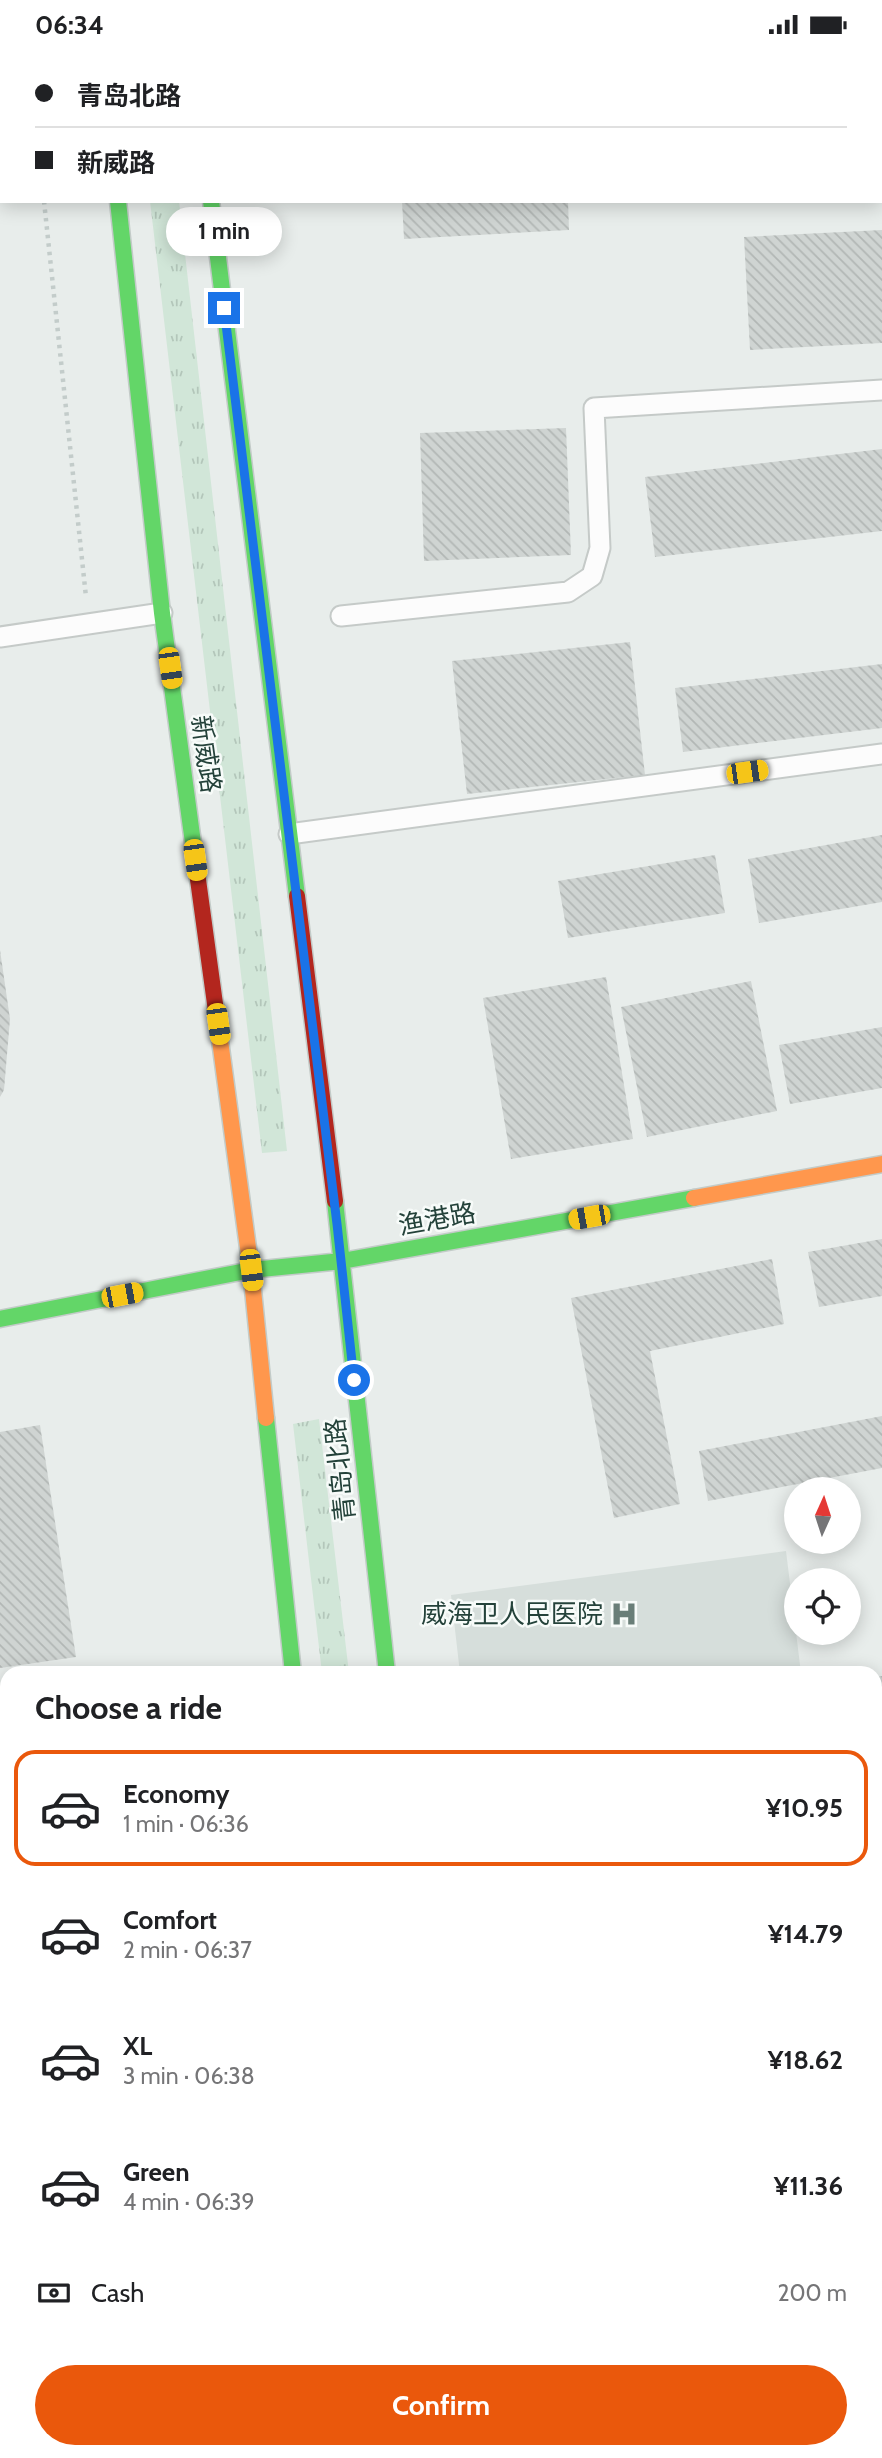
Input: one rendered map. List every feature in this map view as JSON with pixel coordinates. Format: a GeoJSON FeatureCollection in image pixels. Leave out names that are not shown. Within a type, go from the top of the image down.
{"type":"FeatureCollection","features":[{"type":"Feature","properties":{"kind":"main road","name":"新威路"},"geometry":{"type":"LineString","coordinates":[[118,203],[162,613],[251,1270]]}},
{"type":"Feature","properties":{"kind":"main road"},"geometry":{"type":"LineString","coordinates":[[211,203],[342,1261]]}},
{"type":"Feature","properties":{"kind":"main road","name":"渔港路"},"geometry":{"type":"LineString","coordinates":[[0,1319],[251,1270],[342,1261],[882,1164]]}},
{"type":"Feature","properties":{"kind":"main road","name":"青岛北路"},"geometry":{"type":"LineString","coordinates":[[342,1261],[386,1666]]}},
{"type":"Feature","properties":{"kind":"main road"},"geometry":{"type":"LineString","coordinates":[[251,1270],[292,1666]]}},
{"type":"Feature","properties":{"kind":"lane"},"geometry":{"type":"LineString","coordinates":[[341,616],[568,593],[592,576],[600,548],[594,408],[882,390]]}},
{"type":"Feature","properties":{"kind":"lane"},"geometry":{"type":"LineString","coordinates":[[0,637],[162,613]]}},
{"type":"Feature","properties":{"kind":"lane"},"geometry":{"type":"LineString","coordinates":[[289,835],[882,754]]}},
{"type":"Feature","properties":{"kind":"path"},"geometry":{"type":"LineString","coordinates":[[44,203],[89,624]]}},
{"type":"Feature","properties":{"kind":"shaded area","name":"威海卫人民医院"},"geometry":{"type":"Polygon","coordinates":[[[784,1551],[786,1554],[784,1645],[798,1645],[800,1666],[459,1666],[451,1595],[784,1551]]]}},
{"type":"Feature","properties":{"kind":"green space"},"geometry":{"type":"Polygon","coordinates":[[[150,203],[179,203],[287,1151],[262,1153],[150,203]]]}},
{"type":"Feature","properties":{"kind":"green space"},"geometry":{"type":"Polygon","coordinates":[[[319,1419],[348,1666],[321,1666],[293,1424],[319,1419]]]}},
{"type":"Feature","properties":{"kind":"building"},"geometry":{"type":"Polygon","coordinates":[[[402,203],[568,203],[569,230],[404,239],[402,203]]]}},
{"type":"Feature","properties":{"kind":"building"},"geometry":{"type":"Polygon","coordinates":[[[882,230],[882,343],[750,350],[744,237],[882,230]]]}},
{"type":"Feature","properties":{"kind":"building"},"geometry":{"type":"Polygon","coordinates":[[[566,428],[571,555],[424,561],[420,433],[566,428]]]}},
{"type":"Feature","properties":{"kind":"building"},"geometry":{"type":"Polygon","coordinates":[[[882,449],[882,531],[655,557],[645,477],[882,449]]]}},
{"type":"Feature","properties":{"kind":"building"},"geometry":{"type":"Polygon","coordinates":[[[630,642],[645,775],[467,794],[452,661],[630,642]]]}},
{"type":"Feature","properties":{"kind":"building"},"geometry":{"type":"Polygon","coordinates":[[[882,664],[882,728],[683,752],[675,688],[882,664]]]}},
{"type":"Feature","properties":{"kind":"building"},"geometry":{"type":"Polygon","coordinates":[[[882,835],[882,902],[759,923],[748,859],[882,835]]]}},
{"type":"Feature","properties":{"kind":"building"},"geometry":{"type":"Polygon","coordinates":[[[715,855],[725,913],[568,938],[558,881],[715,855]]]}},
{"type":"Feature","properties":{"kind":"building"},"geometry":{"type":"Polygon","coordinates":[[[0,950],[10,1019],[4,1090],[0,1097],[0,950]]]}},
{"type":"Feature","properties":{"kind":"building"},"geometry":{"type":"Polygon","coordinates":[[[606,977],[633,1139],[511,1159],[483,998],[606,977]]]}},
{"type":"Feature","properties":{"kind":"building"},"geometry":{"type":"Polygon","coordinates":[[[751,981],[777,1111],[647,1137],[621,1007],[751,981]]]}},
{"type":"Feature","properties":{"kind":"building"},"geometry":{"type":"Polygon","coordinates":[[[882,1027],[882,1088],[790,1104],[779,1045],[882,1027]]]}},
{"type":"Feature","properties":{"kind":"building"},"geometry":{"type":"Polygon","coordinates":[[[882,1239],[882,1296],[819,1307],[808,1252],[882,1239]]]}},
{"type":"Feature","properties":{"kind":"building"},"geometry":{"type":"Polygon","coordinates":[[[772,1259],[784,1324],[650,1351],[680,1504],[614,1518],[571,1298],[772,1259]]]}},
{"type":"Feature","properties":{"kind":"building"},"geometry":{"type":"Polygon","coordinates":[[[882,1416],[882,1468],[835,1477],[784,1477],[784,1487],[708,1501],[699,1451],[882,1416]]]}},
{"type":"Feature","properties":{"kind":"building"},"geometry":{"type":"Polygon","coordinates":[[[40,1425],[76,1657],[0,1666],[0,1432],[40,1425]]]}},
{"type":"Feature","properties":{"kind":"traffic: fast"},"geometry":{"type":"LineString","coordinates":[[118,203],[162,613],[196,865]]}},
{"type":"Feature","properties":{"kind":"traffic: fast"},"geometry":{"type":"LineString","coordinates":[[211,203],[297,896]]}},
{"type":"Feature","properties":{"kind":"traffic: fast"},"geometry":{"type":"LineString","coordinates":[[0,1319],[251,1270],[342,1261],[694,1198]]}},
{"type":"Feature","properties":{"kind":"traffic: fast"},"geometry":{"type":"LineString","coordinates":[[335,1201],[386,1666]]}},
{"type":"Feature","properties":{"kind":"traffic: fast"},"geometry":{"type":"LineString","coordinates":[[266,1418],[292,1666]]}},
{"type":"Feature","properties":{"kind":"traffic: slow"},"geometry":{"type":"LineString","coordinates":[[219,1033],[251,1270],[266,1418]]}},
{"type":"Feature","properties":{"kind":"traffic: slow"},"geometry":{"type":"LineString","coordinates":[[694,1198],[882,1164]]}},
{"type":"Feature","properties":{"kind":"traffic: jam"},"geometry":{"type":"LineString","coordinates":[[196,865],[219,1033]]}},
{"type":"Feature","properties":{"kind":"traffic: jam"},"geometry":{"type":"LineString","coordinates":[[297,896],[335,1201]]}},
{"type":"Feature","properties":{"kind":"place","name":"威海卫人民医院"},"geometry":{"type":"Point","coordinates":[624,1614]}},
{"type":"Feature","properties":{"kind":"route"},"geometry":{"type":"LineString","coordinates":[[224,308],[354,1380]]}}]}
